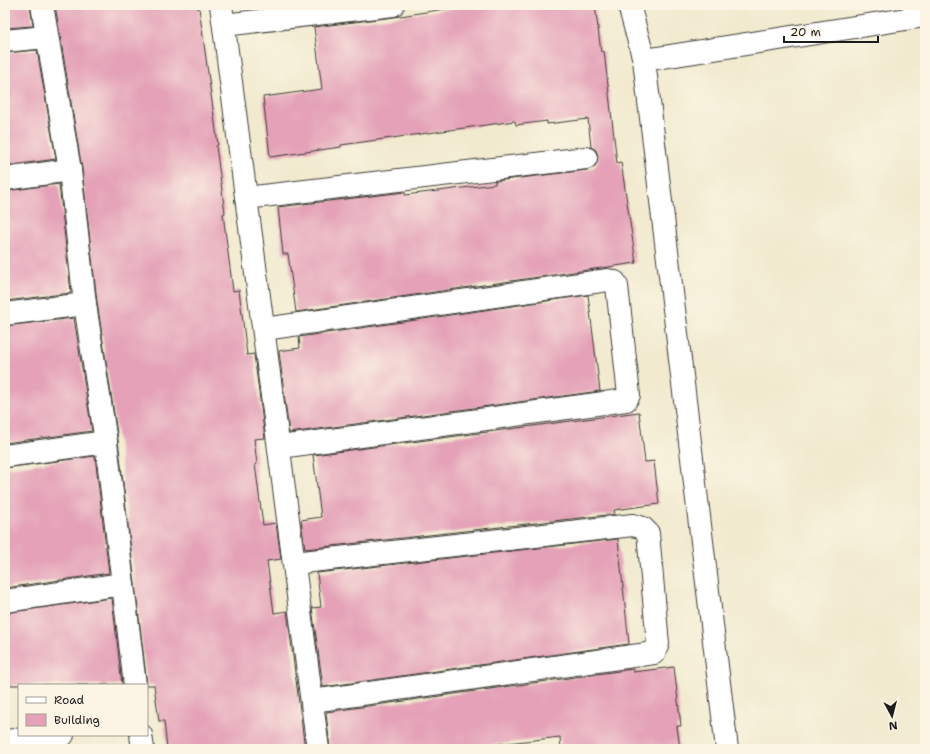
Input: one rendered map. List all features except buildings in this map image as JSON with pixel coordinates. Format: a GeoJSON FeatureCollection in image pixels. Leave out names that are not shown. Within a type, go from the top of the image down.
{"type":"FeatureCollection","features":[{"type":"Feature","properties":{"kind":"street"},"geometry":{"type":"LineString","coordinates":[[42,5],[46,37],[70,170],[85,304],[106,442],[135,684]]}},
{"type":"Feature","properties":{"kind":"street"},"geometry":{"type":"LineString","coordinates":[[318,749],[223,15],[393,5]]}},
{"type":"Feature","properties":{"kind":"street"},"geometry":{"type":"LineString","coordinates":[[629,5],[644,60],[727,749]]}},
{"type":"Feature","properties":{"kind":"street"},"geometry":{"type":"LineString","coordinates":[[644,60],[883,14],[925,16]]}},
{"type":"Feature","properties":{"kind":"street"},"geometry":{"type":"LineString","coordinates":[[5,41],[46,37]]}},
{"type":"Feature","properties":{"kind":"street"},"geometry":{"type":"LineString","coordinates":[[246,198],[586,158]]}},
{"type":"Feature","properties":{"kind":"street"},"geometry":{"type":"LineString","coordinates":[[5,179],[70,170]]}},
{"type":"Feature","properties":{"kind":"street"},"geometry":{"type":"LineString","coordinates":[[264,329],[608,280],[615,282],[617,286],[629,395],[626,400],[280,447]]}},
{"type":"Feature","properties":{"kind":"street"},"geometry":{"type":"LineString","coordinates":[[5,314],[85,304]]}},
{"type":"Feature","properties":{"kind":"street"},"geometry":{"type":"LineString","coordinates":[[5,456],[106,442]]}},
{"type":"Feature","properties":{"kind":"street"},"geometry":{"type":"LineString","coordinates":[[294,563],[633,525],[644,528],[648,534],[658,644],[654,653],[312,701]]}},
{"type":"Feature","properties":{"kind":"street"},"geometry":{"type":"LineString","coordinates":[[5,601],[123,584]]}},
{"type":"Feature","properties":{"kind":"street"},"geometry":{"type":"LineString","coordinates":[[5,741],[53,736]]}},
{"type":"Feature","properties":{"kind":"street"},"geometry":{"type":"LineString","coordinates":[[141,736],[143,749]]}}]}
